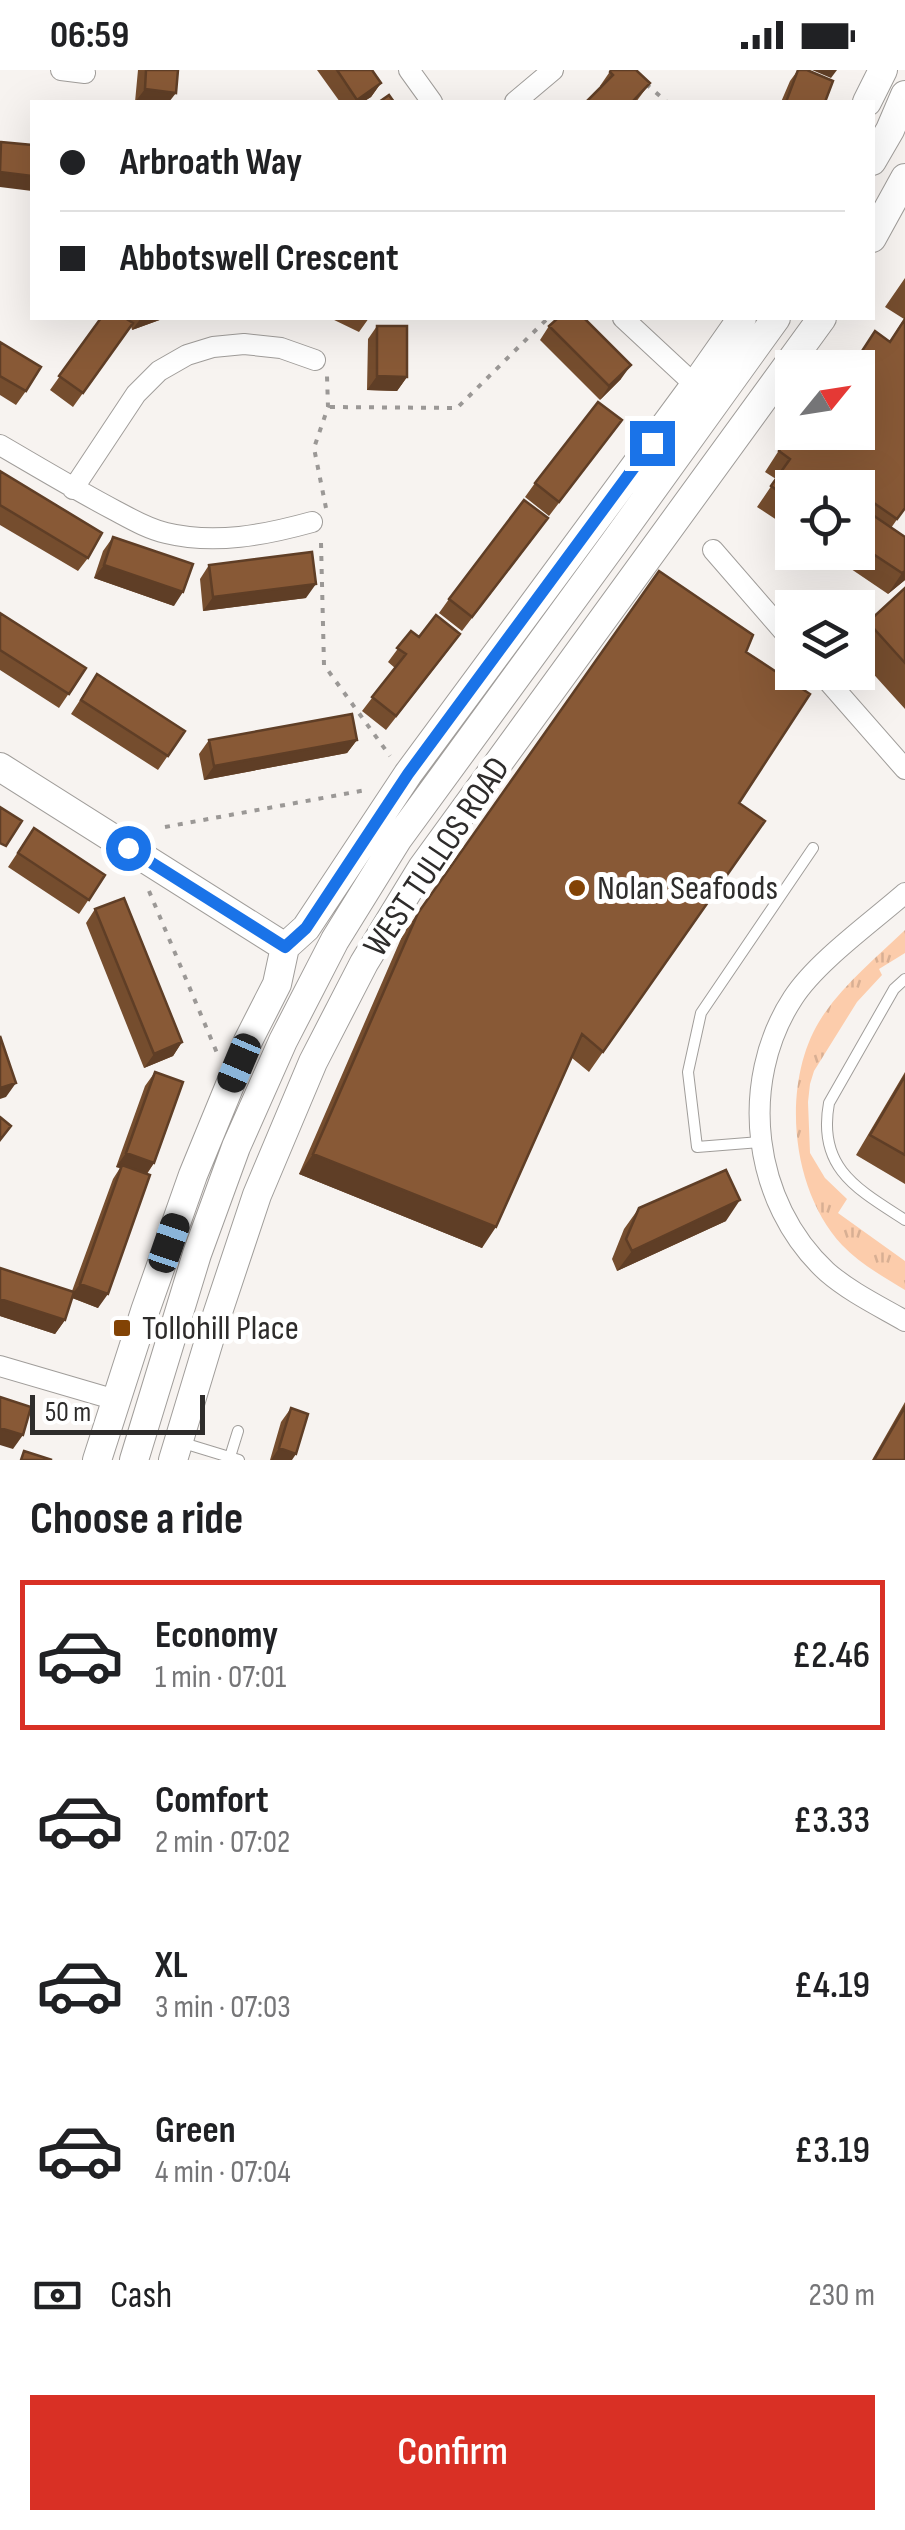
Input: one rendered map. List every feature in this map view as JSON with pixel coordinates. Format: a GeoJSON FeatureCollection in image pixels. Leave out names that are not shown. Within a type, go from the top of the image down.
{"type":"FeatureCollection","features":[{"type":"Feature","properties":{"kind":"main road"},"geometry":{"type":"LineString","coordinates":[[868,100],[882,70]]}},
{"type":"Feature","properties":{"kind":"main road"},"geometry":{"type":"LineString","coordinates":[[875,156],[905,95]]}},
{"type":"Feature","properties":{"kind":"main road"},"geometry":{"type":"LineString","coordinates":[[875,233],[905,178]]}},
{"type":"Feature","properties":{"kind":"main road"},"geometry":{"type":"LineString","coordinates":[[97,1460],[193,1175],[276,984],[285,947],[306,928],[404,779],[741,320]]}},
{"type":"Feature","properties":{"kind":"main road","name":"WEST TULLOS ROAD"},"geometry":{"type":"LineString","coordinates":[[134,1460],[236,1147],[282,1041],[336,940],[397,840],[775,320]]}},
{"type":"Feature","properties":{"kind":"main road","name":"WEST TULLOS ROAD"},"geometry":{"type":"LineString","coordinates":[[176,1451],[256,1195],[313,1062],[364,963],[422,868],[821,320]]}},
{"type":"Feature","properties":{"kind":"main road"},"geometry":{"type":"LineString","coordinates":[[0,767],[285,947]]}},
{"type":"Feature","properties":{"kind":"street"},"geometry":{"type":"LineString","coordinates":[[62,70],[86,73]]}},
{"type":"Feature","properties":{"kind":"street"},"geometry":{"type":"LineString","coordinates":[[409,70],[431,100]]}},
{"type":"Feature","properties":{"kind":"street"},"geometry":{"type":"LineString","coordinates":[[518,100],[554,70]]}},
{"type":"Feature","properties":{"kind":"street"},"geometry":{"type":"LineString","coordinates":[[626,320],[695,385]]}},
{"type":"Feature","properties":{"kind":"street"},"geometry":{"type":"LineString","coordinates":[[73,488],[136,394],[159,371],[187,355],[244,344],[281,348],[315,360]]}},
{"type":"Feature","properties":{"kind":"street"},"geometry":{"type":"LineString","coordinates":[[0,444],[73,488],[165,533],[236,538],[321,526]]}},
{"type":"Feature","properties":{"kind":"street"},"geometry":{"type":"LineString","coordinates":[[713,550],[775,621]]}},
{"type":"Feature","properties":{"kind":"street"},"geometry":{"type":"LineString","coordinates":[[836,690],[905,769]]}},
{"type":"Feature","properties":{"kind":"street"},"geometry":{"type":"LineString","coordinates":[[905,893],[794,995],[776,1029],[763,1068],[760,1104],[760,1142],[765,1166],[784,1213],[816,1260],[844,1285],[905,1321]]}},
{"type":"Feature","properties":{"kind":"street"},"geometry":{"type":"LineString","coordinates":[[0,1366],[116,1400]]}},
{"type":"Feature","properties":{"kind":"lane"},"geometry":{"type":"LineString","coordinates":[[760,1142],[697,1147],[688,1072],[700,1012],[813,848]]}},
{"type":"Feature","properties":{"kind":"lane"},"geometry":{"type":"LineString","coordinates":[[905,978],[894,988],[829,1103],[826,1115],[828,1143],[842,1174],[855,1188],[905,1220]]}},
{"type":"Feature","properties":{"kind":"lane"},"geometry":{"type":"LineString","coordinates":[[176,1451],[233,1459],[238,1431]]}},
{"type":"Feature","properties":{"kind":"path"},"geometry":{"type":"LineString","coordinates":[[639,78],[665,100]]}},
{"type":"Feature","properties":{"kind":"path"},"geometry":{"type":"LineString","coordinates":[[328,408],[456,408],[546,320]]}},
{"type":"Feature","properties":{"kind":"path"},"geometry":{"type":"LineString","coordinates":[[164,827],[404,779],[324,665],[321,526],[314,448],[328,408],[327,376],[315,360]]}},
{"type":"Feature","properties":{"kind":"path"},"geometry":{"type":"LineString","coordinates":[[160,868],[148,889],[230,1086]]}},
{"type":"Feature","properties":{"kind":"green space"},"geometry":{"type":"Polygon","coordinates":[[[905,930],[905,953],[879,969],[882,975],[857,1002],[814,1071],[808,1102],[810,1153],[825,1178],[847,1199],[838,1213],[905,1261],[905,1290],[856,1258],[824,1221],[801,1163],[796,1100],[810,1040],[824,1014],[852,980],[905,930]]]}},
{"type":"Feature","properties":{"kind":"building"},"geometry":{"type":"Polygon","coordinates":[[[146,70],[178,70],[176,93],[145,89],[146,70]]]}},
{"type":"Feature","properties":{"kind":"building"},"geometry":{"type":"Polygon","coordinates":[[[337,70],[372,70],[381,83],[357,100],[337,70]]]}},
{"type":"Feature","properties":{"kind":"building"},"geometry":{"type":"Polygon","coordinates":[[[636,70],[650,83],[634,100],[588,100],[613,75],[610,72],[636,70]]]}},
{"type":"Feature","properties":{"kind":"building"},"geometry":{"type":"Polygon","coordinates":[[[798,70],[833,81],[826,100],[787,100],[798,70]]]}},
{"type":"Feature","properties":{"kind":"building"},"geometry":{"type":"Polygon","coordinates":[[[1,142],[30,145],[30,176],[0,172],[1,142]]]}},
{"type":"Feature","properties":{"kind":"building"},"geometry":{"type":"Polygon","coordinates":[[[905,319],[905,508],[897,519],[875,504],[875,470],[782,470],[790,459],[779,451],[875,450],[875,350],[863,350],[875,331],[890,342],[905,319]]]}},
{"type":"Feature","properties":{"kind":"building"},"geometry":{"type":"Polygon","coordinates":[[[100,320],[133,323],[83,393],[59,376],[100,320]]]}},
{"type":"Feature","properties":{"kind":"building"},"geometry":{"type":"Polygon","coordinates":[[[556,320],[586,320],[631,365],[609,386],[549,326],[556,320]]]}},
{"type":"Feature","properties":{"kind":"building"},"geometry":{"type":"Polygon","coordinates":[[[377,326],[407,326],[407,377],[377,376],[377,326]]]}},
{"type":"Feature","properties":{"kind":"building"},"geometry":{"type":"Polygon","coordinates":[[[0,342],[41,367],[26,391],[0,376],[0,342]]]}},
{"type":"Feature","properties":{"kind":"building"},"geometry":{"type":"Polygon","coordinates":[[[598,402],[622,420],[559,502],[535,483],[598,402]]]}},
{"type":"Feature","properties":{"kind":"building"},"geometry":{"type":"Polygon","coordinates":[[[0,471],[102,533],[88,558],[0,505],[0,471]]]}},
{"type":"Feature","properties":{"kind":"building"},"geometry":{"type":"Polygon","coordinates":[[[524,500],[548,518],[472,617],[449,599],[524,500]]]}},
{"type":"Feature","properties":{"kind":"building"},"geometry":{"type":"Polygon","coordinates":[[[875,517],[905,537],[902,573],[875,555],[875,517]]]}},
{"type":"Feature","properties":{"kind":"building"},"geometry":{"type":"Polygon","coordinates":[[[113,537],[193,564],[183,592],[104,565],[113,537]]]}},
{"type":"Feature","properties":{"kind":"building"},"geometry":{"type":"Polygon","coordinates":[[[312,552],[316,584],[213,597],[209,565],[312,552]]]}},
{"type":"Feature","properties":{"kind":"building","name":"Nolan Seafoods"},"geometry":{"type":"Polygon","coordinates":[[[659,571],[753,635],[746,652],[775,671],[775,690],[804,690],[810,694],[739,803],[765,821],[603,1052],[582,1034],[496,1227],[313,1154],[418,913],[659,571]]]}},
{"type":"Feature","properties":{"kind":"building"},"geometry":{"type":"Polygon","coordinates":[[[905,588],[905,663],[875,630],[875,616],[905,588]]]}},
{"type":"Feature","properties":{"kind":"building"},"geometry":{"type":"Polygon","coordinates":[[[0,613],[86,668],[69,694],[0,650],[0,613]]]}},
{"type":"Feature","properties":{"kind":"building"},"geometry":{"type":"Polygon","coordinates":[[[436,615],[460,634],[396,716],[372,697],[406,654],[397,648],[411,631],[419,637],[436,615]]]}},
{"type":"Feature","properties":{"kind":"building"},"geometry":{"type":"Polygon","coordinates":[[[97,674],[185,731],[168,756],[81,700],[97,674]]]}},
{"type":"Feature","properties":{"kind":"building"},"geometry":{"type":"Polygon","coordinates":[[[352,714],[357,740],[214,766],[209,740],[352,714]]]}},
{"type":"Feature","properties":{"kind":"building"},"geometry":{"type":"Polygon","coordinates":[[[0,807],[22,821],[6,846],[0,843],[0,807]]]}},
{"type":"Feature","properties":{"kind":"building"},"geometry":{"type":"Polygon","coordinates":[[[34,828],[105,875],[89,900],[18,853],[34,828]]]}},
{"type":"Feature","properties":{"kind":"building"},"geometry":{"type":"Polygon","coordinates":[[[124,898],[182,1042],[154,1054],[95,909],[124,898]]]}},
{"type":"Feature","properties":{"kind":"building"},"geometry":{"type":"Polygon","coordinates":[[[0,1036],[16,1083],[0,1088],[0,1036]]]}},
{"type":"Feature","properties":{"kind":"building"},"geometry":{"type":"Polygon","coordinates":[[[155,1072],[183,1082],[154,1163],[126,1153],[155,1072]]]}},
{"type":"Feature","properties":{"kind":"building"},"geometry":{"type":"Polygon","coordinates":[[[905,1076],[905,1155],[870,1135],[905,1076]]]}},
{"type":"Feature","properties":{"kind":"building"},"geometry":{"type":"Polygon","coordinates":[[[0,1117],[11,1126],[0,1140],[0,1117]]]}},
{"type":"Feature","properties":{"kind":"building"},"geometry":{"type":"Polygon","coordinates":[[[122,1165],[150,1175],[108,1294],[80,1284],[122,1165]]]}},
{"type":"Feature","properties":{"kind":"building"},"geometry":{"type":"Polygon","coordinates":[[[726,1170],[740,1200],[632,1251],[626,1239],[639,1208],[726,1170]]]}},
{"type":"Feature","properties":{"kind":"building"},"geometry":{"type":"Polygon","coordinates":[[[0,1268],[74,1292],[65,1320],[0,1299],[0,1268]]]}},
{"type":"Feature","properties":{"kind":"building"},"geometry":{"type":"Polygon","coordinates":[[[0,1397],[31,1407],[23,1435],[0,1428],[0,1397]]]}},
{"type":"Feature","properties":{"kind":"building"},"geometry":{"type":"Polygon","coordinates":[[[905,1407],[905,1460],[874,1460],[905,1407]]]}},
{"type":"Feature","properties":{"kind":"building"},"geometry":{"type":"Polygon","coordinates":[[[291,1408],[308,1414],[296,1454],[279,1448],[291,1408]]]}},
{"type":"Feature","properties":{"kind":"building"},"geometry":{"type":"Polygon","coordinates":[[[24,1451],[52,1460],[21,1460],[24,1451]]]}},
{"type":"Feature","properties":{"kind":"place","name":"Nolan Seafoods"},"geometry":{"type":"Point","coordinates":[577,888]}},
{"type":"Feature","properties":{"kind":"place","name":"Tollohill Place"},"geometry":{"type":"Point","coordinates":[122,1328]}},
{"type":"Feature","properties":{"kind":"route"},"geometry":{"type":"LineString","coordinates":[[128,848],[285,947],[306,928],[408,774],[652,443]]}}]}
